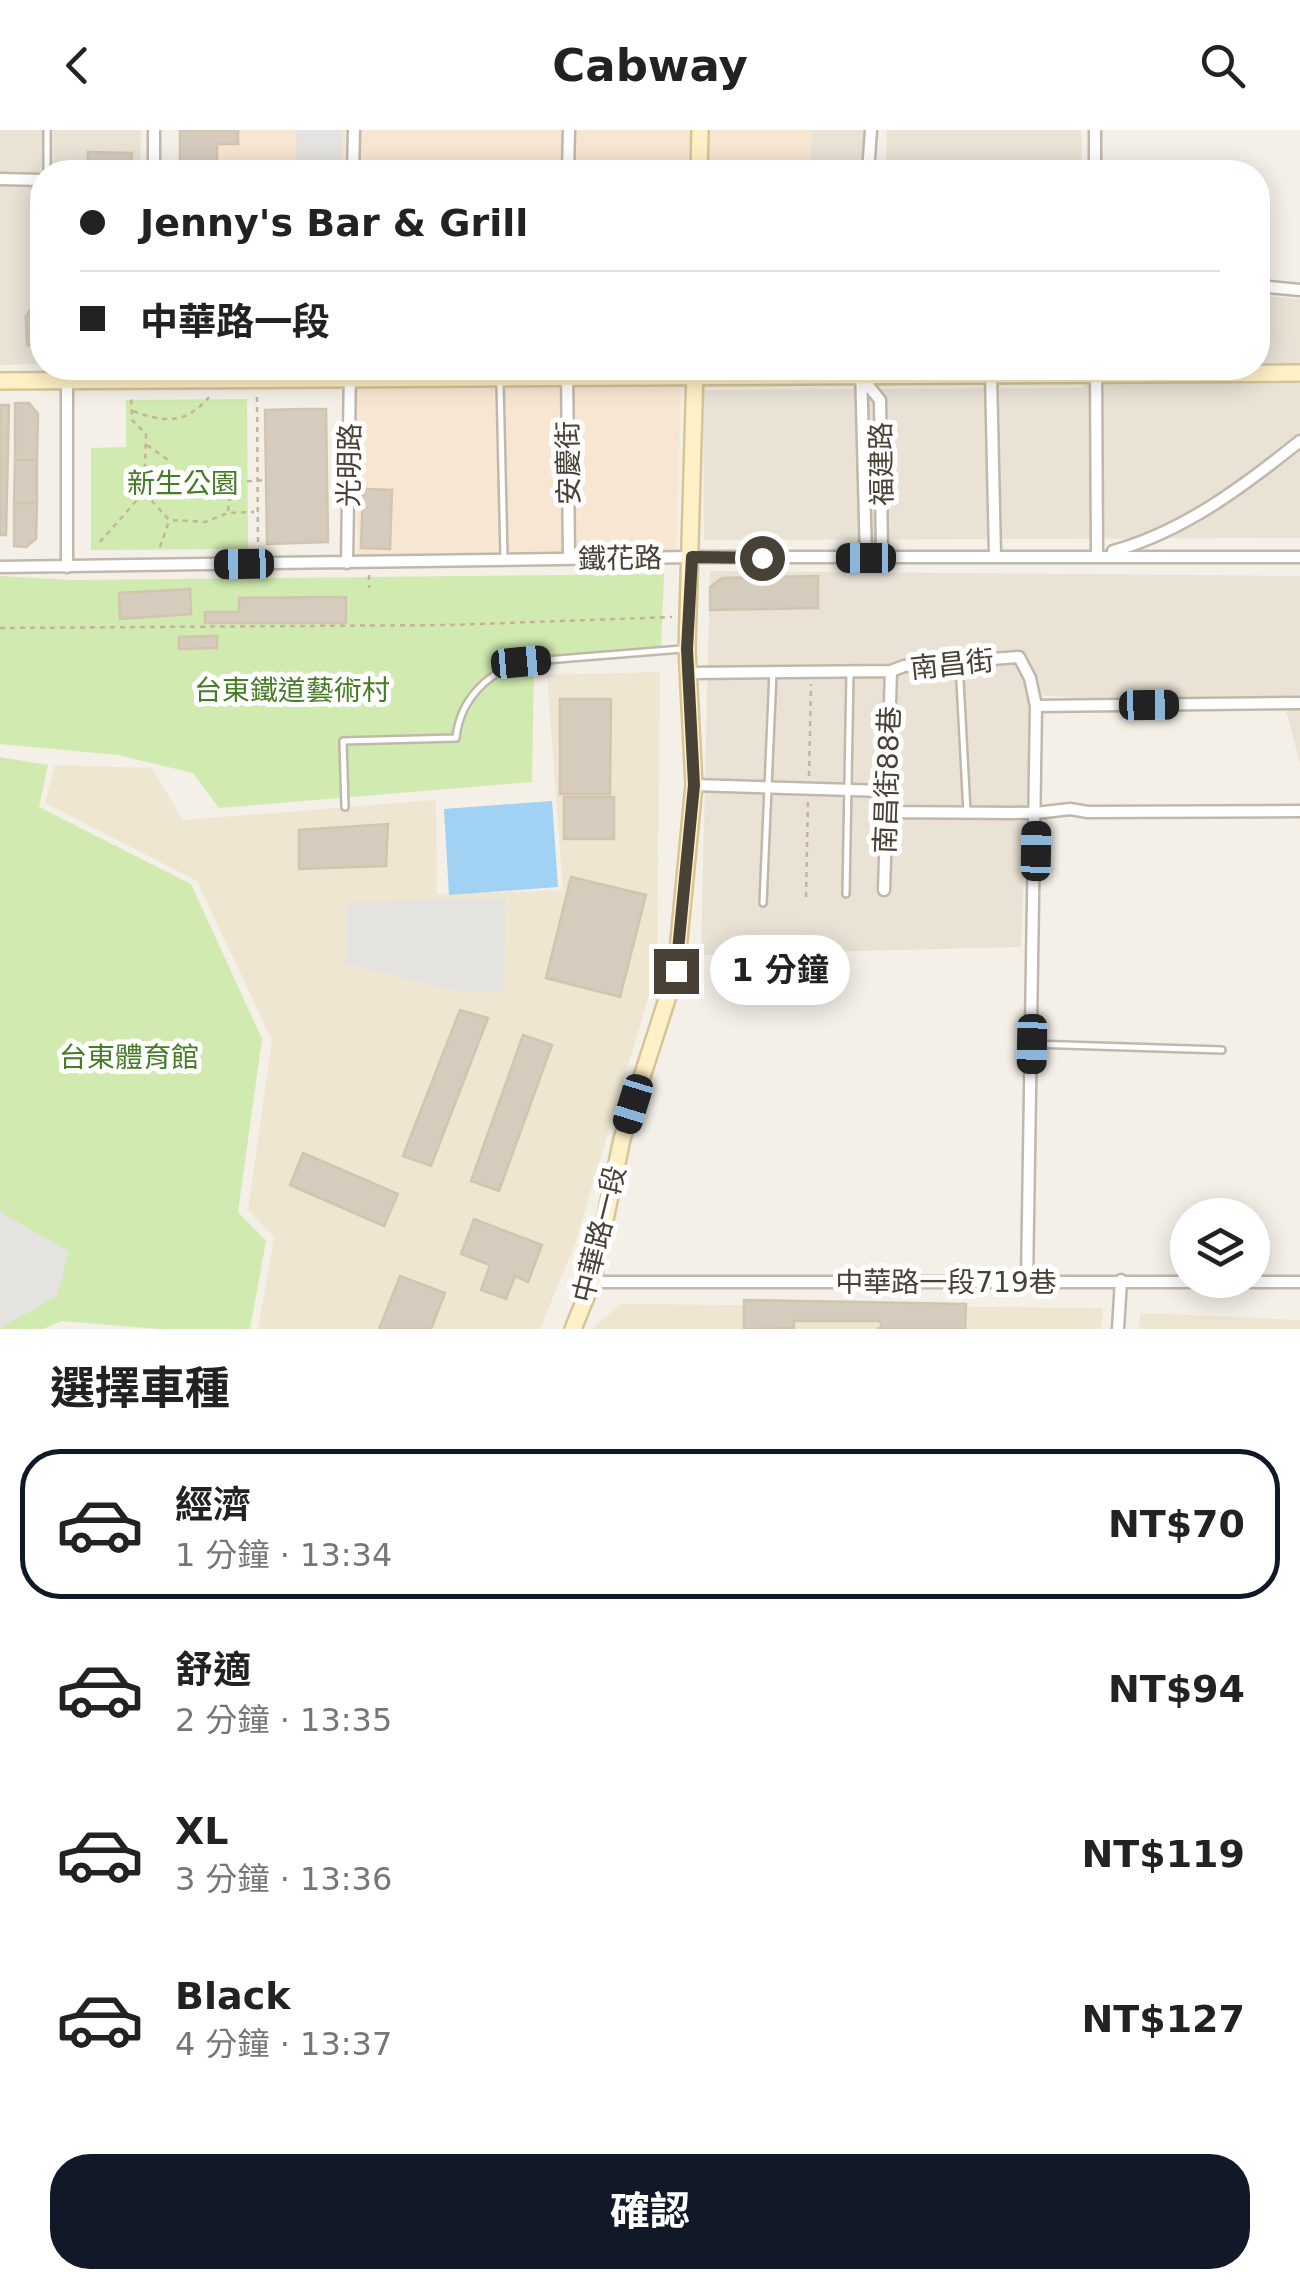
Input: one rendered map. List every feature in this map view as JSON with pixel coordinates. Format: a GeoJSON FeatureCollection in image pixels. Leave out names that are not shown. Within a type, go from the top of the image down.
{"type":"FeatureCollection","features":[{"type":"Feature","properties":{"kind":"street"},"geometry":{"type":"LineString","coordinates":[[154,130],[154,160]]}},
{"type":"Feature","properties":{"kind":"street"},"geometry":{"type":"LineString","coordinates":[[353,160],[354,130]]}},
{"type":"Feature","properties":{"kind":"street"},"geometry":{"type":"LineString","coordinates":[[568,160],[569,130]]}},
{"type":"Feature","properties":{"kind":"street"},"geometry":{"type":"LineString","coordinates":[[699,160],[700,130]]}},
{"type":"Feature","properties":{"kind":"street"},"geometry":{"type":"LineString","coordinates":[[869,160],[871,130]]}},
{"type":"Feature","properties":{"kind":"street"},"geometry":{"type":"LineString","coordinates":[[1095,130],[1095,160]]}},
{"type":"Feature","properties":{"kind":"street"},"geometry":{"type":"LineString","coordinates":[[0,179],[30,180]]}},
{"type":"Feature","properties":{"kind":"street"},"geometry":{"type":"LineString","coordinates":[[1270,287],[1300,290]]}},
{"type":"Feature","properties":{"kind":"street"},"geometry":{"type":"LineString","coordinates":[[1270,373],[1300,373]]}},
{"type":"Feature","properties":{"kind":"street"},"geometry":{"type":"LineString","coordinates":[[0,382],[88,380]]}},
{"type":"Feature","properties":{"kind":"street","name":"光明路"},"geometry":{"type":"LineString","coordinates":[[347,563],[350,380]]}},
{"type":"Feature","properties":{"kind":"street","name":"安慶街"},"geometry":{"type":"LineString","coordinates":[[567,380],[569,559]]}},
{"type":"Feature","properties":{"kind":"street","name":"中華路一段"},"geometry":{"type":"LineString","coordinates":[[573,1329],[592,1282],[622,1139],[676,971],[694,785],[687,649],[695,380]]}},
{"type":"Feature","properties":{"kind":"street","name":"福建路"},"geometry":{"type":"LineString","coordinates":[[861,380],[866,558]]}},
{"type":"Feature","properties":{"kind":"street","name":"福建路"},"geometry":{"type":"LineString","coordinates":[[866,380],[880,400],[882,558]]}},
{"type":"Feature","properties":{"kind":"street"},"geometry":{"type":"LineString","coordinates":[[991,380],[995,555]]}},
{"type":"Feature","properties":{"kind":"street"},"geometry":{"type":"LineString","coordinates":[[1096,380],[1097,555],[1145,542],[1207,508],[1300,441]]}},
{"type":"Feature","properties":{"kind":"street"},"geometry":{"type":"LineString","coordinates":[[67,382],[68,567]]}},
{"type":"Feature","properties":{"kind":"street","name":"鐵花路"},"geometry":{"type":"LineString","coordinates":[[0,567],[692,557],[1300,556]]}},
{"type":"Feature","properties":{"kind":"street","name":"南昌街"},"geometry":{"type":"LineString","coordinates":[[688,673],[891,671],[904,666],[1019,657],[1030,678],[1036,706]]}},
{"type":"Feature","properties":{"kind":"street","name":"南昌街88巷"},"geometry":{"type":"LineString","coordinates":[[884,890],[891,671]]}},
{"type":"Feature","properties":{"kind":"street"},"geometry":{"type":"LineString","coordinates":[[1027,1283],[1036,706],[1300,703]]}},
{"type":"Feature","properties":{"kind":"street"},"geometry":{"type":"LineString","coordinates":[[694,785],[885,791]]}},
{"type":"Feature","properties":{"kind":"street"},"geometry":{"type":"LineString","coordinates":[[884,812],[1036,813],[1070,808],[1088,812],[1300,811]]}},
{"type":"Feature","properties":{"kind":"street"},"geometry":{"type":"LineString","coordinates":[[1118,1329],[1121,1280]]}},
{"type":"Feature","properties":{"kind":"street","name":"中華路一段719巷"},"geometry":{"type":"LineString","coordinates":[[592,1282],[1300,1282]]}},
{"type":"Feature","properties":{"kind":"lane"},"geometry":{"type":"LineString","coordinates":[[47,130],[47,160]]}},
{"type":"Feature","properties":{"kind":"lane"},"geometry":{"type":"LineString","coordinates":[[500,380],[504,560]]}},
{"type":"Feature","properties":{"kind":"lane"},"geometry":{"type":"LineString","coordinates":[[345,807],[343,741],[456,738],[458,721],[469,699],[501,669],[521,662],[687,649]]}},
{"type":"Feature","properties":{"kind":"lane"},"geometry":{"type":"LineString","coordinates":[[958,662],[967,812]]}},
{"type":"Feature","properties":{"kind":"lane"},"geometry":{"type":"LineString","coordinates":[[763,903],[772,672]]}},
{"type":"Feature","properties":{"kind":"lane"},"geometry":{"type":"LineString","coordinates":[[846,894],[850,672]]}},
{"type":"Feature","properties":{"kind":"lane"},"geometry":{"type":"LineString","coordinates":[[1032,1044],[1222,1050]]}},
{"type":"Feature","properties":{"kind":"path"},"geometry":{"type":"LineString","coordinates":[[100,542],[144,492],[146,434],[132,420],[131,397]]}},
{"type":"Feature","properties":{"kind":"path"},"geometry":{"type":"LineString","coordinates":[[132,411],[152,418],[183,418],[198,410],[209,397]]}},
{"type":"Feature","properties":{"kind":"path"},"geometry":{"type":"LineString","coordinates":[[257,397],[258,547]]}},
{"type":"Feature","properties":{"kind":"path"},"geometry":{"type":"LineString","coordinates":[[146,444],[171,462]]}},
{"type":"Feature","properties":{"kind":"path"},"geometry":{"type":"LineString","coordinates":[[236,482],[266,480]]}},
{"type":"Feature","properties":{"kind":"path"},"geometry":{"type":"LineString","coordinates":[[144,492],[169,520],[205,522],[228,513],[257,512]]}},
{"type":"Feature","properties":{"kind":"path"},"geometry":{"type":"LineString","coordinates":[[228,513],[230,496]]}},
{"type":"Feature","properties":{"kind":"path"},"geometry":{"type":"LineString","coordinates":[[160,547],[169,520]]}},
{"type":"Feature","properties":{"kind":"path"},"geometry":{"type":"LineString","coordinates":[[368,572],[369,588]]}},
{"type":"Feature","properties":{"kind":"path"},"geometry":{"type":"LineString","coordinates":[[0,628],[450,625],[688,616]]}},
{"type":"Feature","properties":{"kind":"shaded area"},"geometry":{"type":"Polygon","coordinates":[[[0,130],[141,130],[140,160],[30,160],[30,364],[0,365],[0,130]]]}},
{"type":"Feature","properties":{"kind":"shaded area"},"geometry":{"type":"Polygon","coordinates":[[[179,130],[812,130],[811,160],[178,160],[179,130]]]}},
{"type":"Feature","properties":{"kind":"shaded area"},"geometry":{"type":"Polygon","coordinates":[[[297,130],[343,130],[343,160],[296,160],[297,130]]]}},
{"type":"Feature","properties":{"kind":"shaded area"},"geometry":{"type":"Polygon","coordinates":[[[809,130],[869,130],[868,160],[808,160],[809,130]]]}},
{"type":"Feature","properties":{"kind":"shaded area"},"geometry":{"type":"Polygon","coordinates":[[[887,130],[1081,130],[1082,160],[886,160],[887,130]]]}},
{"type":"Feature","properties":{"kind":"shaded area"},"geometry":{"type":"Polygon","coordinates":[[[1270,296],[1300,299],[1300,538],[704,540],[703,390],[1083,388],[1085,380],[1270,380],[1270,296]]]}},
{"type":"Feature","properties":{"kind":"shaded area"},"geometry":{"type":"Polygon","coordinates":[[[352,380],[682,380],[676,555],[358,560],[352,380]]]}},
{"type":"Feature","properties":{"kind":"shaded area"},"geometry":{"type":"Polygon","coordinates":[[[710,571],[1300,576],[1300,764],[1286,710],[1031,695],[1021,947],[701,955],[710,571]]]}},
{"type":"Feature","properties":{"kind":"shaded area"},"geometry":{"type":"Polygon","coordinates":[[[660,672],[657,968],[575,1244],[540,1329],[258,1329],[274,1237],[248,1210],[272,1040],[197,881],[45,803],[55,765],[152,768],[183,820],[436,800],[437,894],[563,890],[547,675],[660,672]]]}},
{"type":"Feature","properties":{"kind":"shaded area"},"geometry":{"type":"Polygon","coordinates":[[[505,898],[504,991],[456,991],[346,964],[347,902],[505,898]]]}},
{"type":"Feature","properties":{"kind":"shaded area"},"geometry":{"type":"Polygon","coordinates":[[[0,1209],[69,1251],[57,1296],[0,1328],[0,1209]]]}},
{"type":"Feature","properties":{"kind":"shaded area"},"geometry":{"type":"Polygon","coordinates":[[[620,1304],[1103,1308],[1101,1329],[592,1329],[620,1304]]]}},
{"type":"Feature","properties":{"kind":"shaded area"},"geometry":{"type":"Polygon","coordinates":[[[1140,1313],[1300,1320],[1300,1329],[1139,1329],[1140,1313]]]}},
{"type":"Feature","properties":{"kind":"green space","name":"新生公園"},"geometry":{"type":"Polygon","coordinates":[[[247,399],[248,549],[91,550],[91,448],[126,447],[126,400],[247,399]]]}},
{"type":"Feature","properties":{"kind":"green space","name":"台東鐵道藝術村"},"geometry":{"type":"Polygon","coordinates":[[[664,574],[661,652],[534,667],[532,782],[219,808],[193,773],[118,755],[0,744],[0,576],[71,580],[664,574]]]}},
{"type":"Feature","properties":{"kind":"green space","name":"台東體育館"},"geometry":{"type":"Polygon","coordinates":[[[0,757],[48,765],[39,807],[191,884],[262,1039],[238,1212],[266,1241],[250,1329],[158,1329],[61,1321],[43,1329],[0,1329],[0,757]]]}},
{"type":"Feature","properties":{"kind":"water"},"geometry":{"type":"Polygon","coordinates":[[[552,801],[558,887],[449,895],[444,809],[552,801]]]}},
{"type":"Feature","properties":{"kind":"building"},"geometry":{"type":"Polygon","coordinates":[[[180,130],[238,130],[238,144],[217,144],[217,160],[180,159],[180,130]]]}},
{"type":"Feature","properties":{"kind":"building"},"geometry":{"type":"Polygon","coordinates":[[[88,152],[132,153],[131,160],[88,160],[88,152]]]}},
{"type":"Feature","properties":{"kind":"building"},"geometry":{"type":"Polygon","coordinates":[[[30,310],[30,345],[27,345],[26,316],[30,310]]]}},
{"type":"Feature","properties":{"kind":"building"},"geometry":{"type":"Polygon","coordinates":[[[15,403],[29,403],[38,414],[37,460],[15,460],[15,403]]]}},
{"type":"Feature","properties":{"kind":"building"},"geometry":{"type":"Polygon","coordinates":[[[0,405],[9,405],[6,535],[0,535],[0,405]]]}},
{"type":"Feature","properties":{"kind":"building"},"geometry":{"type":"Polygon","coordinates":[[[326,409],[328,542],[267,544],[265,410],[326,409]]]}},
{"type":"Feature","properties":{"kind":"building"},"geometry":{"type":"Polygon","coordinates":[[[15,460],[37,460],[37,503],[14,503],[15,460]]]}},
{"type":"Feature","properties":{"kind":"building"},"geometry":{"type":"Polygon","coordinates":[[[363,489],[392,490],[390,549],[361,548],[363,489]]]}},
{"type":"Feature","properties":{"kind":"building"},"geometry":{"type":"Polygon","coordinates":[[[14,503],[37,503],[36,539],[26,547],[14,546],[14,503]]]}},
{"type":"Feature","properties":{"kind":"building"},"geometry":{"type":"Polygon","coordinates":[[[818,576],[818,608],[710,610],[710,587],[722,578],[818,576]]]}},
{"type":"Feature","properties":{"kind":"building"},"geometry":{"type":"Polygon","coordinates":[[[190,589],[191,614],[120,619],[119,593],[190,589]]]}},
{"type":"Feature","properties":{"kind":"building"},"geometry":{"type":"Polygon","coordinates":[[[346,597],[346,623],[205,623],[205,612],[239,612],[239,598],[346,597]]]}},
{"type":"Feature","properties":{"kind":"building"},"geometry":{"type":"Polygon","coordinates":[[[217,636],[217,648],[179,649],[179,637],[217,636]]]}},
{"type":"Feature","properties":{"kind":"building"},"geometry":{"type":"Polygon","coordinates":[[[560,699],[611,699],[610,794],[560,794],[560,699]]]}},
{"type":"Feature","properties":{"kind":"building"},"geometry":{"type":"Polygon","coordinates":[[[564,797],[614,797],[614,839],[564,839],[564,797]]]}},
{"type":"Feature","properties":{"kind":"building"},"geometry":{"type":"Polygon","coordinates":[[[388,824],[386,866],[299,869],[299,830],[388,824]]]}},
{"type":"Feature","properties":{"kind":"building"},"geometry":{"type":"Polygon","coordinates":[[[571,877],[646,895],[620,997],[546,978],[571,877]]]}},
{"type":"Feature","properties":{"kind":"building"},"geometry":{"type":"Polygon","coordinates":[[[460,1010],[488,1018],[431,1166],[403,1156],[460,1010]]]}},
{"type":"Feature","properties":{"kind":"building"},"geometry":{"type":"Polygon","coordinates":[[[523,1035],[552,1045],[499,1191],[471,1181],[523,1035]]]}},
{"type":"Feature","properties":{"kind":"building"},"geometry":{"type":"Polygon","coordinates":[[[303,1153],[398,1194],[384,1226],[290,1185],[303,1153]]]}},
{"type":"Feature","properties":{"kind":"building"},"geometry":{"type":"Polygon","coordinates":[[[474,1219],[542,1245],[528,1282],[515,1276],[506,1299],[481,1290],[490,1265],[461,1254],[474,1219]]]}},
{"type":"Feature","properties":{"kind":"building"},"geometry":{"type":"Polygon","coordinates":[[[400,1276],[445,1293],[431,1329],[379,1329],[400,1276]]]}},
{"type":"Feature","properties":{"kind":"building"},"geometry":{"type":"Polygon","coordinates":[[[744,1300],[966,1304],[965,1329],[877,1329],[882,1327],[880,1321],[794,1321],[794,1328],[744,1329],[744,1300]]]}},
{"type":"Feature","properties":{"kind":"route"},"geometry":{"type":"LineString","coordinates":[[676,971],[694,785],[687,649],[692,557],[762,558]]}}]}
